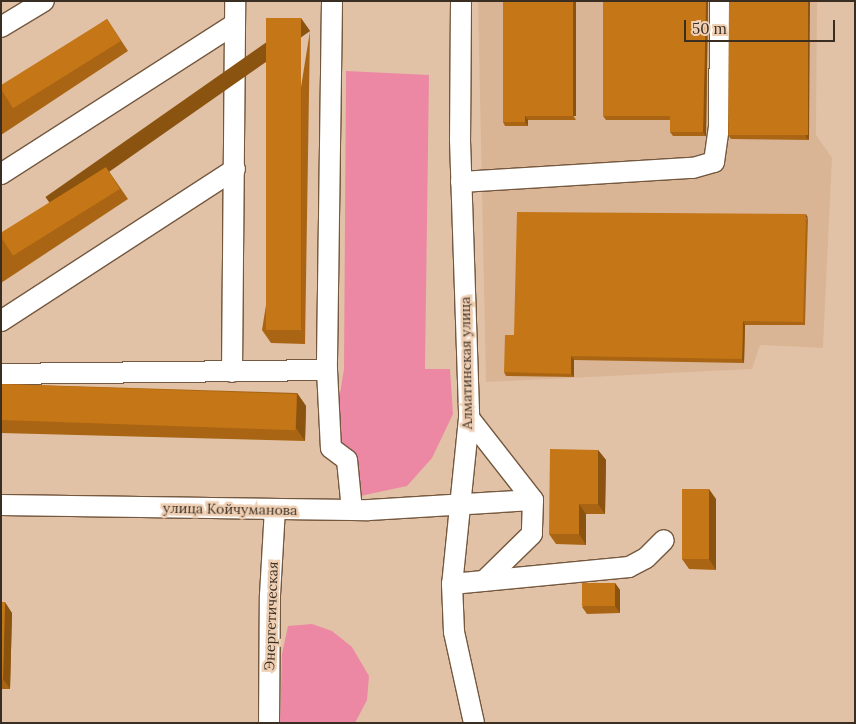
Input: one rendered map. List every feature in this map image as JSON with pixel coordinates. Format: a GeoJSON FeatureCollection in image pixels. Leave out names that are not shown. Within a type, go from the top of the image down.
{"type":"FeatureCollection","features":[{"type":"Feature","properties":{"kind":"street"},"geometry":{"type":"LineString","coordinates":[[1,27],[44,1]]}},
{"type":"Feature","properties":{"kind":"street"},"geometry":{"type":"LineString","coordinates":[[232,372],[235,1]]}},
{"type":"Feature","properties":{"kind":"street","name":"Алматинская улица"},"geometry":{"type":"LineString","coordinates":[[461,1],[461,182],[469,418],[458,505],[452,584],[454,632],[474,723]]}},
{"type":"Feature","properties":{"kind":"street"},"geometry":{"type":"LineString","coordinates":[[461,182],[693,168],[714,162],[719,128],[720,1]]}},
{"type":"Feature","properties":{"kind":"street"},"geometry":{"type":"LineString","coordinates":[[332,2],[327,370],[331,448],[347,460],[352,510]]}},
{"type":"Feature","properties":{"kind":"street"},"geometry":{"type":"LineString","coordinates":[[1,174],[235,24]]}},
{"type":"Feature","properties":{"kind":"street"},"geometry":{"type":"LineString","coordinates":[[1,320],[235,169]]}},
{"type":"Feature","properties":{"kind":"street"},"geometry":{"type":"LineString","coordinates":[[1,374],[327,370]]}},
{"type":"Feature","properties":{"kind":"street"},"geometry":{"type":"LineString","coordinates":[[469,418],[533,500],[532,534],[484,581]]}},
{"type":"Feature","properties":{"kind":"street","name":"улица Койчуманова"},"geometry":{"type":"LineString","coordinates":[[1,505],[352,510],[533,500]]}},
{"type":"Feature","properties":{"kind":"street","name":"Энергетическая"},"geometry":{"type":"LineString","coordinates":[[268,723],[270,596],[276,509]]}},
{"type":"Feature","properties":{"kind":"street"},"geometry":{"type":"LineString","coordinates":[[452,584],[629,567],[646,558],[664,540]]}},
{"type":"Feature","properties":{"kind":"shaded area"},"geometry":{"type":"Polygon","coordinates":[[[478,1],[817,1],[816,135],[832,158],[823,348],[760,345],[752,369],[486,382],[478,1]]]}},
{"type":"Feature","properties":{"kind":"shaded area"},"geometry":{"type":"Polygon","coordinates":[[[346,71],[429,75],[425,369],[450,369],[453,414],[432,458],[407,486],[351,498],[331,448],[344,369],[346,71]]]}},
{"type":"Feature","properties":{"kind":"shaded area"},"geometry":{"type":"Polygon","coordinates":[[[312,624],[332,631],[352,647],[369,676],[367,700],[355,723],[280,723],[282,654],[288,626],[312,624]]]}},
{"type":"Feature","properties":{"kind":"building"},"geometry":{"type":"Polygon","coordinates":[[[503,1],[573,1],[573,116],[525,116],[525,122],[503,122],[503,1]]]}},
{"type":"Feature","properties":{"kind":"building"},"geometry":{"type":"Polygon","coordinates":[[[603,1],[706,1],[703,132],[670,132],[670,116],[603,116],[603,1]]]}},
{"type":"Feature","properties":{"kind":"building"},"geometry":{"type":"Polygon","coordinates":[[[729,1],[808,1],[808,135],[729,135],[729,1]]]}},
{"type":"Feature","properties":{"kind":"building"},"geometry":{"type":"Polygon","coordinates":[[[266,18],[301,18],[301,330],[266,330],[266,18]]]}},
{"type":"Feature","properties":{"kind":"building"},"geometry":{"type":"Polygon","coordinates":[[[107,19],[121,41],[13,108],[1,89],[1,85],[107,19]]]}},
{"type":"Feature","properties":{"kind":"building"},"geometry":{"type":"Polygon","coordinates":[[[106,167],[120,189],[13,256],[1,237],[1,233],[106,167]]]}},
{"type":"Feature","properties":{"kind":"building"},"geometry":{"type":"Polygon","coordinates":[[[517,212],[806,214],[803,322],[743,321],[742,359],[571,356],[571,374],[504,372],[505,335],[514,335],[517,212]]]}},
{"type":"Feature","properties":{"kind":"building"},"geometry":{"type":"Polygon","coordinates":[[[1,384],[297,394],[296,430],[1,420],[1,384]]]}},
{"type":"Feature","properties":{"kind":"building"},"geometry":{"type":"Polygon","coordinates":[[[550,449],[598,450],[598,504],[579,504],[579,534],[549,534],[550,449]]]}},
{"type":"Feature","properties":{"kind":"building"},"geometry":{"type":"Polygon","coordinates":[[[682,489],[709,489],[709,559],[682,559],[682,489]]]}},
{"type":"Feature","properties":{"kind":"building"},"geometry":{"type":"Polygon","coordinates":[[[582,583],[615,583],[615,606],[582,606],[582,583]]]}},
{"type":"Feature","properties":{"kind":"building"},"geometry":{"type":"Polygon","coordinates":[[[1,602],[5,602],[3,679],[1,679],[1,602]]]}}]}
